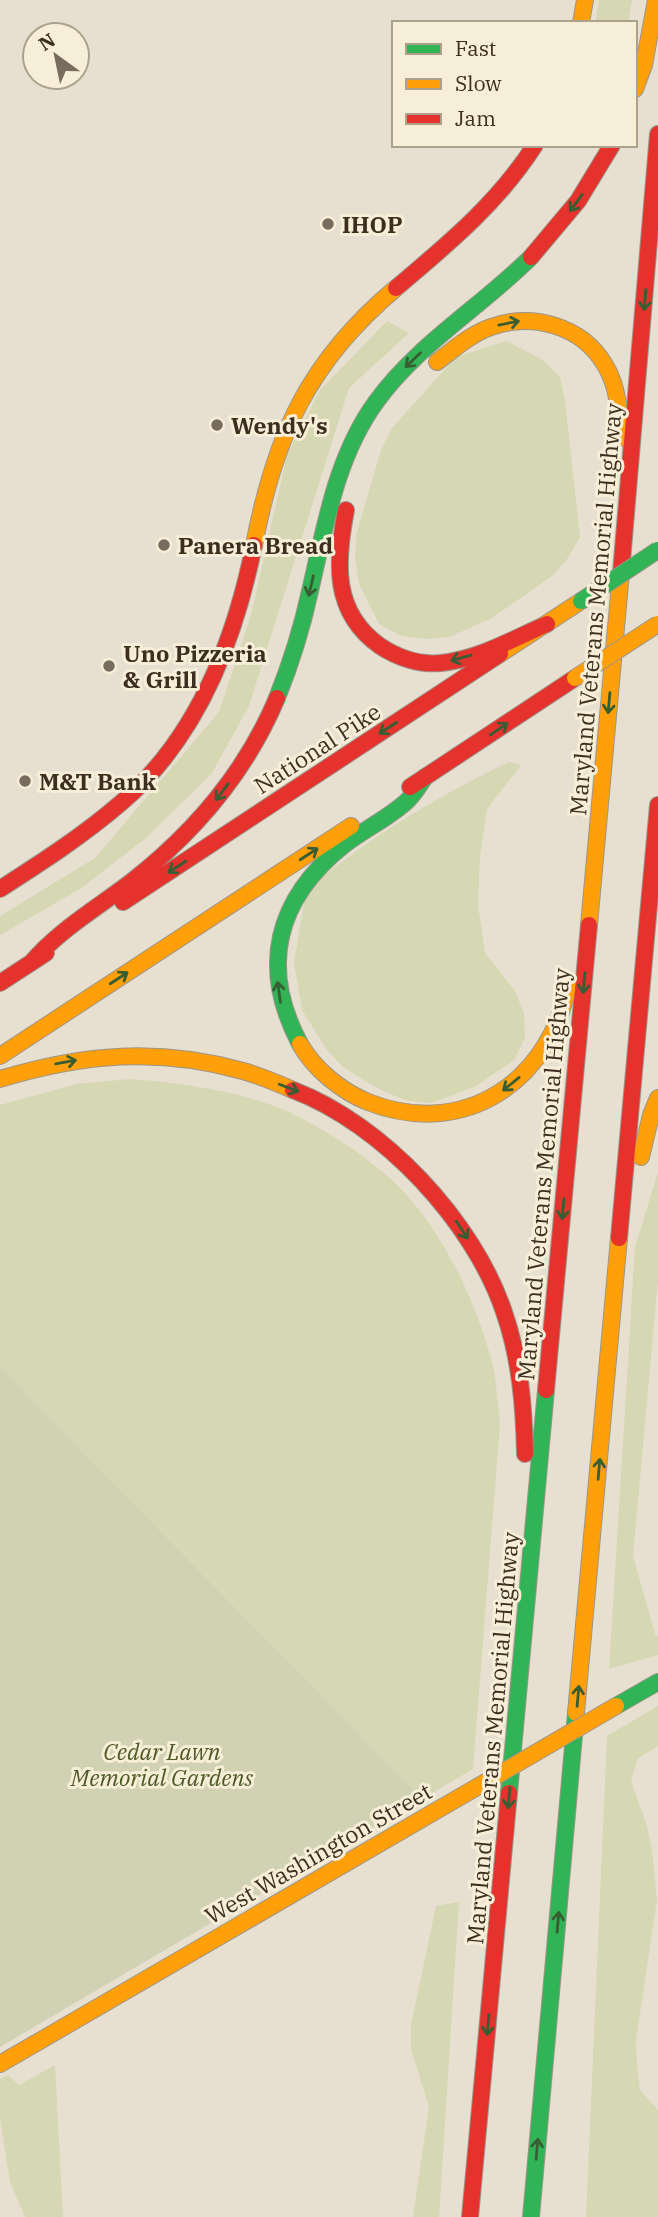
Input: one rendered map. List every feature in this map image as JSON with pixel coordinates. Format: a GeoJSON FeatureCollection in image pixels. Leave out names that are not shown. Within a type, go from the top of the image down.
{"type":"FeatureCollection","features":[{"type":"Feature","properties":{"kind":"main road"},"geometry":{"type":"LineString","coordinates":[[581,21],[585,0]]}},
{"type":"Feature","properties":{"kind":"main road"},"geometry":{"type":"LineString","coordinates":[[637,84],[644,65],[656,0]]}},
{"type":"Feature","properties":{"kind":"main road","name":"Maryland Veterans Memorial Highway"},"geometry":{"type":"LineString","coordinates":[[470,2217],[618,613],[658,134]]}},
{"type":"Feature","properties":{"kind":"main road"},"geometry":{"type":"LineString","coordinates":[[0,889],[67,846],[117,807],[156,770],[176,744],[208,691],[228,644],[244,590],[270,471],[282,435],[300,398],[347,334],[487,209],[534,147]]}},
{"type":"Feature","properties":{"kind":"main road"},"geometry":{"type":"LineString","coordinates":[[31,962],[45,945],[152,865],[188,831],[242,765],[261,733],[289,667],[300,633],[340,470],[373,405],[394,378],[419,354],[535,254],[581,197],[611,147]]}},
{"type":"Feature","properties":{"kind":"main road"},"geometry":{"type":"LineString","coordinates":[[422,375],[464,341],[492,327],[516,321],[537,320],[556,325],[576,335],[604,362],[618,405],[620,435],[618,613]]}},
{"type":"Feature","properties":{"kind":"main road"},"geometry":{"type":"LineString","coordinates":[[365,454],[355,475],[343,525],[338,566],[341,594],[364,635],[398,657],[439,663],[461,660],[547,624]]}},
{"type":"Feature","properties":{"kind":"main road","name":"National Pike"},"geometry":{"type":"LineString","coordinates":[[0,983],[658,550]]}},
{"type":"Feature","properties":{"kind":"main road"},"geometry":{"type":"LineString","coordinates":[[0,1056],[658,624]]}},
{"type":"Feature","properties":{"kind":"main road"},"geometry":{"type":"LineString","coordinates":[[425,777],[410,798],[336,851],[297,897],[281,942],[277,976],[281,1004],[290,1028],[303,1052],[321,1072],[344,1091],[366,1103],[392,1112],[418,1115],[442,1114],[468,1108],[492,1098],[530,1068],[557,1029],[566,1000],[606,744]]}},
{"type":"Feature","properties":{"kind":"main road"},"geometry":{"type":"LineString","coordinates":[[531,2217],[658,805]]}},
{"type":"Feature","properties":{"kind":"main road"},"geometry":{"type":"LineString","coordinates":[[0,1079],[37,1068],[88,1058],[132,1055],[190,1060],[247,1072],[298,1092],[377,1138],[417,1173],[449,1211],[476,1251],[497,1294],[514,1346],[524,1407],[526,1477],[515,1730]]}},
{"type":"Feature","properties":{"kind":"main road"},"geometry":{"type":"LineString","coordinates":[[611,1335],[640,1159],[658,1098]]}},
{"type":"Feature","properties":{"kind":"main road","name":"West Washington Street"},"geometry":{"type":"LineString","coordinates":[[0,2064],[658,1682]]}},
{"type":"Feature","properties":{"kind":"green space"},"geometry":{"type":"Polygon","coordinates":[[[599,0],[632,0],[628,21],[595,21],[599,0]]]}},
{"type":"Feature","properties":{"kind":"green space"},"geometry":{"type":"Polygon","coordinates":[[[387,321],[409,333],[349,388],[249,706],[212,773],[146,838],[80,889],[0,935],[0,916],[95,858],[219,712],[251,615],[287,455],[320,390],[387,321]]]}},
{"type":"Feature","properties":{"kind":"green space"},"geometry":{"type":"Polygon","coordinates":[[[506,341],[543,360],[560,377],[580,537],[568,558],[552,576],[492,618],[449,637],[425,639],[401,636],[380,625],[359,583],[355,559],[356,535],[381,450],[392,428],[456,357],[506,341]]]}},
{"type":"Feature","properties":{"kind":"green space"},"geometry":{"type":"Polygon","coordinates":[[[509,762],[521,765],[487,809],[480,857],[478,905],[485,953],[515,991],[524,1013],[525,1038],[514,1060],[476,1086],[432,1103],[408,1101],[385,1092],[343,1067],[327,1050],[302,1010],[294,963],[306,890],[353,853],[403,820],[455,789],[509,762]]]}},
{"type":"Feature","properties":{"kind":"green space"},"geometry":{"type":"Polygon","coordinates":[[[130,1079],[191,1086],[253,1099],[291,1113],[352,1148],[385,1174],[422,1214],[439,1238],[467,1291],[494,1371],[500,1424],[473,1769],[422,1799],[0,1367],[0,1105],[77,1084],[130,1079]]]}},
{"type":"Feature","properties":{"kind":"green space"},"geometry":{"type":"Polygon","coordinates":[[[658,1172],[658,1280],[633,1556],[656,1637],[658,1636],[658,1655],[609,1669],[635,1247],[658,1172]]]}},
{"type":"Feature","properties":{"kind":"green space","name":"Cedar Lawn Memorial Gardens"},"geometry":{"type":"Polygon","coordinates":[[[0,1367],[422,1799],[0,2047],[0,1367]]]}},
{"type":"Feature","properties":{"kind":"green space"},"geometry":{"type":"Polygon","coordinates":[[[658,1706],[658,1746],[638,1758],[631,1781],[647,1826],[657,1900],[636,2040],[640,2090],[658,2110],[658,2217],[586,2217],[607,1736],[658,1706]]]}},
{"type":"Feature","properties":{"kind":"green space"},"geometry":{"type":"Polygon","coordinates":[[[459,1902],[439,2217],[413,2217],[429,2107],[411,2049],[411,2025],[436,1906],[459,1902]]]}},
{"type":"Feature","properties":{"kind":"green space"},"geometry":{"type":"Polygon","coordinates":[[[55,2065],[63,2217],[25,2217],[10,2182],[0,2119],[0,2079],[8,2075],[19,2085],[55,2065]]]}},
{"type":"Feature","properties":{"kind":"traffic: fast"},"geometry":{"type":"LineString","coordinates":[[277,698],[300,632],[341,469],[362,423],[376,402],[411,362],[531,257]]}},
{"type":"Feature","properties":{"kind":"traffic: fast"},"geometry":{"type":"LineString","coordinates":[[581,601],[658,550]]}},
{"type":"Feature","properties":{"kind":"traffic: fast"},"geometry":{"type":"LineString","coordinates":[[300,1044],[287,1016],[280,988],[278,961],[281,936],[289,911],[321,866],[344,845],[403,805],[425,777]]}},
{"type":"Feature","properties":{"kind":"traffic: fast"},"geometry":{"type":"LineString","coordinates":[[509,1793],[546,1390]]}},
{"type":"Feature","properties":{"kind":"traffic: fast"},"geometry":{"type":"LineString","coordinates":[[616,1706],[658,1682]]}},
{"type":"Feature","properties":{"kind":"traffic: fast"},"geometry":{"type":"LineString","coordinates":[[531,2217],[576,1713]]}},
{"type":"Feature","properties":{"kind":"traffic: slow"},"geometry":{"type":"LineString","coordinates":[[581,21],[585,0]]}},
{"type":"Feature","properties":{"kind":"traffic: slow"},"geometry":{"type":"LineString","coordinates":[[637,84],[644,65],[656,0]]}},
{"type":"Feature","properties":{"kind":"traffic: slow"},"geometry":{"type":"LineString","coordinates":[[254,545],[273,469],[300,403],[318,372],[340,343],[396,288]]}},
{"type":"Feature","properties":{"kind":"traffic: slow"},"geometry":{"type":"LineString","coordinates":[[437,362],[477,334],[507,323],[539,322],[570,332],[595,352],[609,373],[617,400],[620,438]]}},
{"type":"Feature","properties":{"kind":"traffic: slow"},"geometry":{"type":"LineString","coordinates":[[589,925],[621,573]]}},
{"type":"Feature","properties":{"kind":"traffic: slow"},"geometry":{"type":"LineString","coordinates":[[500,654],[581,601]]}},
{"type":"Feature","properties":{"kind":"traffic: slow"},"geometry":{"type":"LineString","coordinates":[[575,678],[658,624]]}},
{"type":"Feature","properties":{"kind":"traffic: slow"},"geometry":{"type":"LineString","coordinates":[[0,1056],[351,826]]}},
{"type":"Feature","properties":{"kind":"traffic: slow"},"geometry":{"type":"LineString","coordinates":[[300,1044],[329,1078],[368,1102],[404,1112],[438,1113],[469,1107],[498,1093],[523,1073],[544,1048],[559,1017],[569,982]]}},
{"type":"Feature","properties":{"kind":"traffic: slow"},"geometry":{"type":"LineString","coordinates":[[0,1079],[31,1070],[91,1059],[151,1056],[212,1063],[249,1073],[293,1090]]}},
{"type":"Feature","properties":{"kind":"traffic: slow"},"geometry":{"type":"LineString","coordinates":[[641,1157],[658,1098]]}},
{"type":"Feature","properties":{"kind":"traffic: slow"},"geometry":{"type":"LineString","coordinates":[[576,1713],[619,1238]]}},
{"type":"Feature","properties":{"kind":"traffic: slow"},"geometry":{"type":"LineString","coordinates":[[477,1787],[616,1706]]}},
{"type":"Feature","properties":{"kind":"traffic: slow"},"geometry":{"type":"LineString","coordinates":[[0,2064],[477,1787]]}},
{"type":"Feature","properties":{"kind":"traffic: jam"},"geometry":{"type":"LineString","coordinates":[[621,573],[658,134]]}},
{"type":"Feature","properties":{"kind":"traffic: jam"},"geometry":{"type":"LineString","coordinates":[[396,288],[453,239],[488,204],[534,147]]}},
{"type":"Feature","properties":{"kind":"traffic: jam"},"geometry":{"type":"LineString","coordinates":[[531,257],[578,201],[611,147]]}},
{"type":"Feature","properties":{"kind":"traffic: jam"},"geometry":{"type":"LineString","coordinates":[[346,510],[340,548],[341,585],[353,618],[364,633],[387,650],[417,662],[455,661],[496,648],[547,624]]}},
{"type":"Feature","properties":{"kind":"traffic: jam"},"geometry":{"type":"LineString","coordinates":[[0,889],[108,814],[149,776],[172,748],[192,717],[224,651],[246,581],[254,545]]}},
{"type":"Feature","properties":{"kind":"traffic: jam"},"geometry":{"type":"LineString","coordinates":[[123,902],[500,654]]}},
{"type":"Feature","properties":{"kind":"traffic: jam"},"geometry":{"type":"LineString","coordinates":[[410,787],[575,678]]}},
{"type":"Feature","properties":{"kind":"traffic: jam"},"geometry":{"type":"LineString","coordinates":[[31,963],[66,930],[154,863],[197,821],[234,776],[277,698]]}},
{"type":"Feature","properties":{"kind":"traffic: jam"},"geometry":{"type":"LineString","coordinates":[[619,1238],[658,805]]}},
{"type":"Feature","properties":{"kind":"traffic: jam"},"geometry":{"type":"LineString","coordinates":[[546,1390],[589,925]]}},
{"type":"Feature","properties":{"kind":"traffic: jam"},"geometry":{"type":"LineString","coordinates":[[0,983],[46,953]]}},
{"type":"Feature","properties":{"kind":"traffic: jam"},"geometry":{"type":"LineString","coordinates":[[293,1090],[360,1126],[391,1151],[448,1211],[471,1244],[490,1278],[514,1347],[524,1418],[525,1454]]}},
{"type":"Feature","properties":{"kind":"traffic: jam"},"geometry":{"type":"LineString","coordinates":[[470,2217],[509,1793]]}},
{"type":"Feature","properties":{"kind":"place","name":"IHOP"},"geometry":{"type":"Point","coordinates":[328,224]}},
{"type":"Feature","properties":{"kind":"place","name":"Wendy's"},"geometry":{"type":"Point","coordinates":[217,425]}},
{"type":"Feature","properties":{"kind":"place","name":"Panera Bread"},"geometry":{"type":"Point","coordinates":[164,545]}},
{"type":"Feature","properties":{"kind":"place","name":"Uno Pizzeria & Grill"},"geometry":{"type":"Point","coordinates":[109,666]}},
{"type":"Feature","properties":{"kind":"place","name":"M&T Bank"},"geometry":{"type":"Point","coordinates":[25,781]}}]}
